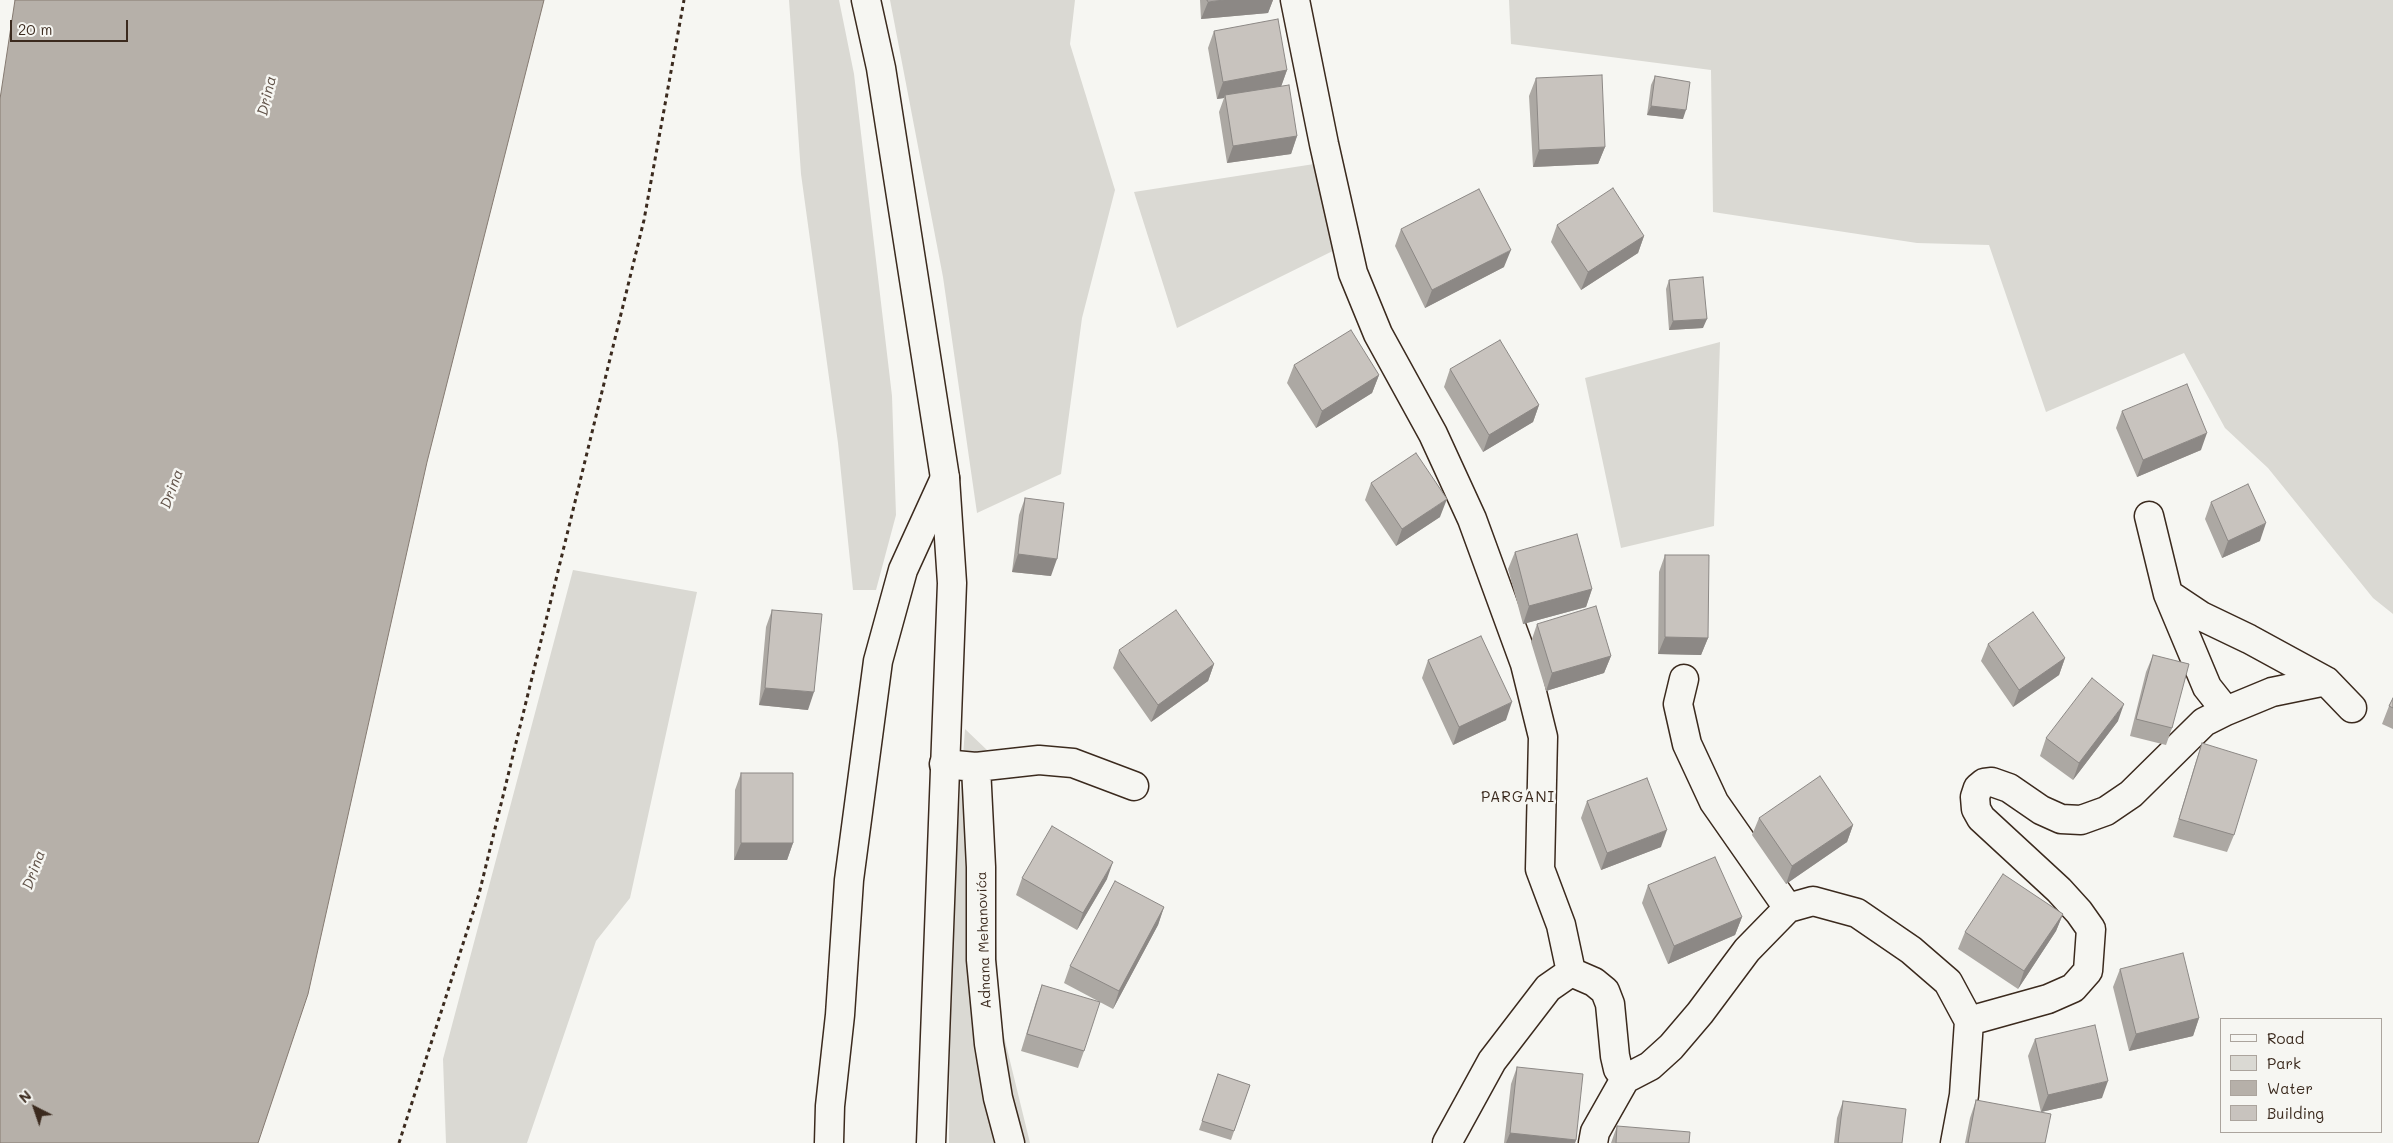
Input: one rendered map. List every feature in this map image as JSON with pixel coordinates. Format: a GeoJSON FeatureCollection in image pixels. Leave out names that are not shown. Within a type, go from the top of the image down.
{"type":"FeatureCollection","features":[{"type":"Feature","properties":{"kind":"street"},"geometry":{"type":"LineString","coordinates":[[866,0],[881,68],[945,478],[952,583],[931,1143]]}},
{"type":"Feature","properties":{"kind":"street"},"geometry":{"type":"LineString","coordinates":[[1295,0],[1324,144],[1354,273],[1378,334],[1433,434],[1472,519],[1526,664],[1543,737],[1540,869],[1561,925],[1571,972]]}},
{"type":"Feature","properties":{"kind":"street"},"geometry":{"type":"LineString","coordinates":[[829,1143],[830,1106],[840,1015],[849,880],[878,660],[903,570],[945,478]]}},
{"type":"Feature","properties":{"kind":"street"},"geometry":{"type":"LineString","coordinates":[[2148,516],[2168,594],[2207,687],[2226,712]]}},
{"type":"Feature","properties":{"kind":"street"},"geometry":{"type":"LineString","coordinates":[[2168,594],[2201,616],[2249,639],[2326,681],[2352,708]]}},
{"type":"Feature","properties":{"kind":"street"},"geometry":{"type":"LineString","coordinates":[[1684,679],[1678,704],[1687,744],[1714,802],[1788,908]]}},
{"type":"Feature","properties":{"kind":"street"},"geometry":{"type":"LineString","coordinates":[[1969,1021],[2048,999],[2073,988],[2088,971],[2091,929],[2079,912],[2059,890],[1981,818],[1976,809],[1975,797],[1978,788],[1984,783],[1992,782],[2009,788],[2041,810],[2061,818],[2082,820],[2106,811],[2131,794],[2204,722],[2272,692],[2326,681]]}},
{"type":"Feature","properties":{"kind":"street"},"geometry":{"type":"LineString","coordinates":[[944,764],[976,767],[1039,760],[1073,762],[1134,786]]}},
{"type":"Feature","properties":{"kind":"street","name":"Adnana Mehanovića"},"geometry":{"type":"LineString","coordinates":[[976,767],[981,868],[981,960],[988,1044],[998,1098],[1010,1143]]}},
{"type":"Feature","properties":{"kind":"street"},"geometry":{"type":"LineString","coordinates":[[1593,1143],[1595,1132],[1625,1078],[1650,1066],[1671,1047],[1700,1013],[1747,950],[1788,908],[1814,901],[1857,913],[1911,950],[1948,982],[1969,1021],[1964,1095],[1955,1143]]}},
{"type":"Feature","properties":{"kind":"street"},"geometry":{"type":"LineString","coordinates":[[1571,972],[1594,982],[1605,991],[1610,1004],[1614,1056],[1618,1069],[1625,1078]]}},
{"type":"Feature","properties":{"kind":"street"},"geometry":{"type":"LineString","coordinates":[[1447,1143],[1492,1061],[1548,988],[1571,972]]}},
{"type":"Feature","properties":{"kind":"path"},"geometry":{"type":"LineString","coordinates":[[399,1143],[479,894],[644,220],[684,0]]}},
{"type":"Feature","properties":{"kind":"green space"},"geometry":{"type":"Polygon","coordinates":[[[789,0],[839,0],[854,74],[892,396],[896,515],[876,590],[853,590],[838,443],[801,174],[789,0]]]}},
{"type":"Feature","properties":{"kind":"green space"},"geometry":{"type":"Polygon","coordinates":[[[890,0],[1075,0],[1070,44],[1115,190],[1082,318],[1061,474],[977,513],[943,277],[890,0]]]}},
{"type":"Feature","properties":{"kind":"green space"},"geometry":{"type":"Polygon","coordinates":[[[1509,0],[2393,0],[2393,614],[2373,598],[2268,468],[2225,428],[2184,353],[2046,412],[1989,245],[1917,243],[1713,212],[1711,70],[1511,44],[1509,0]]]}},
{"type":"Feature","properties":{"kind":"green space"},"geometry":{"type":"Polygon","coordinates":[[[1340,160],[1359,238],[1177,328],[1134,192],[1340,160]]]}},
{"type":"Feature","properties":{"kind":"green space"},"geometry":{"type":"Polygon","coordinates":[[[1720,342],[1714,526],[1621,548],[1585,378],[1720,342]]]}},
{"type":"Feature","properties":{"kind":"green space"},"geometry":{"type":"Polygon","coordinates":[[[573,570],[697,592],[630,898],[596,941],[527,1143],[446,1143],[443,1059],[573,570]]]}},
{"type":"Feature","properties":{"kind":"green space"},"geometry":{"type":"Polygon","coordinates":[[[965,729],[987,750],[1000,1020],[1030,1143],[949,1143],[950,937],[965,729]]]}},
{"type":"Feature","properties":{"kind":"water","name":"Drina"},"geometry":{"type":"Polygon","coordinates":[[[15,0],[544,0],[427,462],[308,994],[258,1143],[0,1143],[0,99],[15,0]]]}},
{"type":"Feature","properties":{"kind":"building"},"geometry":{"type":"Polygon","coordinates":[[[1207,0],[1224,0],[1208,2],[1207,0]]]}},
{"type":"Feature","properties":{"kind":"building"},"geometry":{"type":"Polygon","coordinates":[[[1278,19],[1287,70],[1223,82],[1214,31],[1278,19]]]}},
{"type":"Feature","properties":{"kind":"building"},"geometry":{"type":"Polygon","coordinates":[[[1602,75],[1605,147],[1539,150],[1536,78],[1602,75]]]}},
{"type":"Feature","properties":{"kind":"building"},"geometry":{"type":"Polygon","coordinates":[[[1655,76],[1690,82],[1686,110],[1651,106],[1655,76]]]}},
{"type":"Feature","properties":{"kind":"building"},"geometry":{"type":"Polygon","coordinates":[[[1289,85],[1297,136],[1233,146],[1225,95],[1289,85]]]}},
{"type":"Feature","properties":{"kind":"building"},"geometry":{"type":"Polygon","coordinates":[[[1613,188],[1644,236],[1588,272],[1557,225],[1613,188]]]}},
{"type":"Feature","properties":{"kind":"building"},"geometry":{"type":"Polygon","coordinates":[[[1479,189],[1511,250],[1432,290],[1401,229],[1479,189]]]}},
{"type":"Feature","properties":{"kind":"building"},"geometry":{"type":"Polygon","coordinates":[[[1703,277],[1707,319],[1673,321],[1669,280],[1703,277]]]}},
{"type":"Feature","properties":{"kind":"building"},"geometry":{"type":"Polygon","coordinates":[[[1351,330],[1379,375],[1322,411],[1294,365],[1351,330]]]}},
{"type":"Feature","properties":{"kind":"building"},"geometry":{"type":"Polygon","coordinates":[[[1500,340],[1539,405],[1489,435],[1450,369],[1500,340]]]}},
{"type":"Feature","properties":{"kind":"building"},"geometry":{"type":"Polygon","coordinates":[[[2187,384],[2207,433],[2143,460],[2122,411],[2187,384]]]}},
{"type":"Feature","properties":{"kind":"building"},"geometry":{"type":"Polygon","coordinates":[[[1416,453],[1447,499],[1402,529],[1371,483],[1416,453]]]}},
{"type":"Feature","properties":{"kind":"building"},"geometry":{"type":"Polygon","coordinates":[[[2248,484],[2266,523],[2228,541],[2211,502],[2248,484]]]}},
{"type":"Feature","properties":{"kind":"building"},"geometry":{"type":"Polygon","coordinates":[[[1025,498],[1064,503],[1057,559],[1018,554],[1025,498]]]}},
{"type":"Feature","properties":{"kind":"building"},"geometry":{"type":"Polygon","coordinates":[[[1577,534],[1592,589],[1529,606],[1515,552],[1577,534]]]}},
{"type":"Feature","properties":{"kind":"building"},"geometry":{"type":"Polygon","coordinates":[[[1665,555],[1709,555],[1708,638],[1665,637],[1665,555]]]}},
{"type":"Feature","properties":{"kind":"building"},"geometry":{"type":"Polygon","coordinates":[[[1596,606],[1611,656],[1552,673],[1537,624],[1596,606]]]}},
{"type":"Feature","properties":{"kind":"building"},"geometry":{"type":"Polygon","coordinates":[[[772,610],[822,614],[814,692],[765,688],[772,610]]]}},
{"type":"Feature","properties":{"kind":"building"},"geometry":{"type":"Polygon","coordinates":[[[1176,610],[1214,664],[1158,705],[1119,650],[1176,610]]]}},
{"type":"Feature","properties":{"kind":"building"},"geometry":{"type":"Polygon","coordinates":[[[2033,612],[2065,658],[2019,690],[1988,644],[2033,612]]]}},
{"type":"Feature","properties":{"kind":"building"},"geometry":{"type":"Polygon","coordinates":[[[1481,636],[1512,702],[1459,727],[1428,660],[1481,636]]]}},
{"type":"Feature","properties":{"kind":"building"},"geometry":{"type":"Polygon","coordinates":[[[2153,655],[2189,664],[2172,728],[2136,719],[2153,655]]]}},
{"type":"Feature","properties":{"kind":"building"},"geometry":{"type":"Polygon","coordinates":[[[2092,678],[2124,704],[2079,763],[2046,738],[2092,678]]]}},
{"type":"Feature","properties":{"kind":"building"},"geometry":{"type":"Polygon","coordinates":[[[2393,698],[2393,708],[2389,706],[2393,698]]]}},
{"type":"Feature","properties":{"kind":"building"},"geometry":{"type":"Polygon","coordinates":[[[2202,743],[2257,760],[2234,835],[2179,819],[2202,743]]]}},
{"type":"Feature","properties":{"kind":"building"},"geometry":{"type":"Polygon","coordinates":[[[741,773],[793,773],[793,843],[741,843],[741,773]]]}},
{"type":"Feature","properties":{"kind":"building"},"geometry":{"type":"Polygon","coordinates":[[[1820,776],[1853,825],[1792,866],[1759,818],[1820,776]]]}},
{"type":"Feature","properties":{"kind":"building"},"geometry":{"type":"Polygon","coordinates":[[[1647,778],[1667,830],[1607,853],[1587,801],[1647,778]]]}},
{"type":"Feature","properties":{"kind":"building"},"geometry":{"type":"Polygon","coordinates":[[[1052,826],[1113,862],[1083,913],[1022,878],[1052,826]]]}},
{"type":"Feature","properties":{"kind":"building"},"geometry":{"type":"Polygon","coordinates":[[[1715,857],[1742,917],[1674,946],[1648,885],[1715,857]]]}},
{"type":"Feature","properties":{"kind":"building"},"geometry":{"type":"Polygon","coordinates":[[[2003,874],[2063,914],[2024,971],[1965,932],[2003,874]]]}},
{"type":"Feature","properties":{"kind":"building"},"geometry":{"type":"Polygon","coordinates":[[[1115,881],[1164,907],[1119,991],[1070,966],[1115,881]]]}},
{"type":"Feature","properties":{"kind":"building"},"geometry":{"type":"Polygon","coordinates":[[[2183,953],[2199,1018],[2136,1034],[2120,969],[2183,953]]]}},
{"type":"Feature","properties":{"kind":"building"},"geometry":{"type":"Polygon","coordinates":[[[1042,985],[1100,1002],[1084,1051],[1027,1034],[1042,985]]]}},
{"type":"Feature","properties":{"kind":"building"},"geometry":{"type":"Polygon","coordinates":[[[2095,1025],[2108,1081],[2048,1095],[2035,1039],[2095,1025]]]}},
{"type":"Feature","properties":{"kind":"building"},"geometry":{"type":"Polygon","coordinates":[[[1517,1067],[1583,1074],[1576,1140],[1510,1133],[1517,1067]]]}},
{"type":"Feature","properties":{"kind":"building"},"geometry":{"type":"Polygon","coordinates":[[[1218,1074],[1250,1085],[1234,1131],[1202,1121],[1218,1074]]]}},
{"type":"Feature","properties":{"kind":"building"},"geometry":{"type":"Polygon","coordinates":[[[1976,1100],[2051,1114],[2045,1143],[1968,1143],[1976,1100]]]}},
{"type":"Feature","properties":{"kind":"building"},"geometry":{"type":"Polygon","coordinates":[[[1843,1101],[1906,1109],[1902,1143],[1838,1143],[1843,1101]]]}},
{"type":"Feature","properties":{"kind":"building"},"geometry":{"type":"Polygon","coordinates":[[[1617,1126],[1690,1132],[1689,1143],[1616,1143],[1617,1126]]]}},
{"type":"Feature","properties":{"kind":"district","name":"PARGANI"},"geometry":{"type":"Point","coordinates":[1518,797]}}]}
